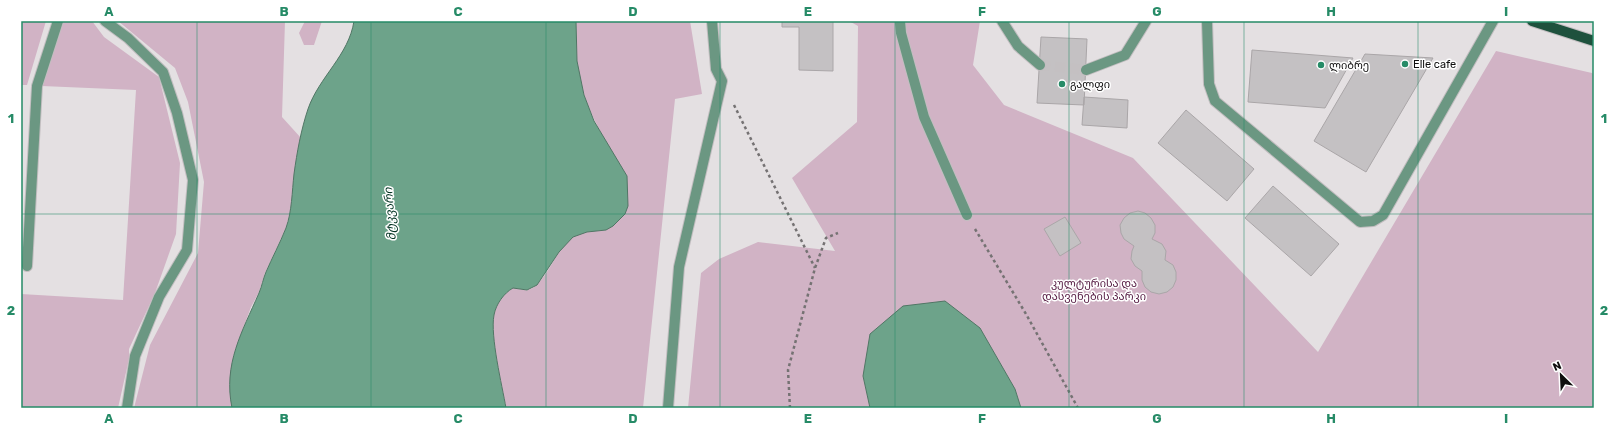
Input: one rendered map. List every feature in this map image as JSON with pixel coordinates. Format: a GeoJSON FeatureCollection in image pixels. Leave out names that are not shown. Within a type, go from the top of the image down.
{"type":"FeatureCollection","features":[{"type":"Feature","properties":{"kind":"main road"},"geometry":{"type":"LineString","coordinates":[[1532,21],[1594,41]]}},
{"type":"Feature","properties":{"kind":"street"},"geometry":{"type":"LineString","coordinates":[[27,266],[37,86],[58,21]]}},
{"type":"Feature","properties":{"kind":"street"},"geometry":{"type":"LineString","coordinates":[[105,21],[128,38],[163,72],[177,113],[193,180],[187,250],[159,297],[135,356],[127,408]]}},
{"type":"Feature","properties":{"kind":"street"},"geometry":{"type":"LineString","coordinates":[[668,408],[679,267],[722,81],[716,69],[712,21]]}},
{"type":"Feature","properties":{"kind":"street"},"geometry":{"type":"LineString","coordinates":[[900,21],[901,33],[924,117],[967,215]]}},
{"type":"Feature","properties":{"kind":"street"},"geometry":{"type":"LineString","coordinates":[[1002,21],[1018,46],[1040,65]]}},
{"type":"Feature","properties":{"kind":"street"},"geometry":{"type":"LineString","coordinates":[[1086,70],[1125,55],[1146,21]]}},
{"type":"Feature","properties":{"kind":"street"},"geometry":{"type":"LineString","coordinates":[[1207,21],[1209,84],[1215,101],[1360,222],[1373,221],[1383,215],[1494,21]]}},
{"type":"Feature","properties":{"kind":"path"},"geometry":{"type":"LineString","coordinates":[[722,81],[815,268]]}},
{"type":"Feature","properties":{"kind":"path"},"geometry":{"type":"LineString","coordinates":[[967,215],[1026,314],[1078,408]]}},
{"type":"Feature","properties":{"kind":"path"},"geometry":{"type":"LineString","coordinates":[[790,408],[788,370],[815,268],[826,238],[838,233]]}},
{"type":"Feature","properties":{"kind":"green space"},"geometry":{"type":"Polygon","coordinates":[[[21,21],[46,21],[27,85],[21,85],[21,21]]]}},
{"type":"Feature","properties":{"kind":"green space"},"geometry":{"type":"Polygon","coordinates":[[[63,21],[92,21],[104,37],[159,77],[180,163],[176,234],[155,293],[129,349],[129,359],[118,408],[21,408],[21,294],[123,300],[136,90],[42,86],[63,21]]]}},
{"type":"Feature","properties":{"kind":"green space"},"geometry":{"type":"Polygon","coordinates":[[[118,21],[285,21],[282,117],[301,138],[291,207],[286,228],[265,273],[259,292],[251,307],[234,353],[230,396],[232,408],[134,408],[150,345],[198,253],[204,182],[188,102],[175,68],[118,21]]]}},
{"type":"Feature","properties":{"kind":"green space"},"geometry":{"type":"Polygon","coordinates":[[[305,21],[322,21],[314,45],[304,45],[299,33],[305,21]]]}},
{"type":"Feature","properties":{"kind":"green space"},"geometry":{"type":"Polygon","coordinates":[[[576,21],[690,21],[702,94],[675,99],[643,408],[506,408],[497,361],[493,324],[495,311],[501,299],[513,288],[528,290],[540,282],[561,249],[573,237],[585,232],[606,230],[627,176],[595,122],[583,92],[577,61],[576,21]]]}},
{"type":"Feature","properties":{"kind":"green space","name":"კულტურისა და დასვენების პარკი"},"geometry":{"type":"Polygon","coordinates":[[[849,21],[980,21],[973,65],[1004,105],[1133,158],[1318,352],[1496,51],[1592,73],[1594,75],[1594,408],[1021,408],[1015,389],[980,328],[863,376],[870,408],[688,408],[701,273],[719,259],[758,242],[835,251],[792,178],[857,122],[858,26],[849,21]]]}},
{"type":"Feature","properties":{"kind":"water","name":"მტკვარი"},"geometry":{"type":"Polygon","coordinates":[[[354,21],[576,21],[577,61],[584,95],[594,121],[627,176],[628,206],[625,214],[613,226],[606,230],[587,232],[573,237],[559,252],[537,285],[527,290],[513,288],[501,299],[495,311],[493,324],[497,361],[506,408],[232,408],[230,377],[232,363],[241,335],[259,293],[266,272],[288,222],[298,149],[308,109],[313,97],[346,45],[354,21]]]}},
{"type":"Feature","properties":{"kind":"water"},"geometry":{"type":"Polygon","coordinates":[[[945,301],[980,328],[1015,389],[1021,408],[870,408],[863,376],[870,334],[903,306],[945,301]]]}},
{"type":"Feature","properties":{"kind":"building"},"geometry":{"type":"Polygon","coordinates":[[[782,21],[833,21],[833,71],[799,70],[799,27],[782,27],[782,21]]]}},
{"type":"Feature","properties":{"kind":"building","name":"გალფი"},"geometry":{"type":"Polygon","coordinates":[[[1041,37],[1087,39],[1084,105],[1037,103],[1041,37]]]}},
{"type":"Feature","properties":{"kind":"building"},"geometry":{"type":"Polygon","coordinates":[[[1252,50],[1353,58],[1325,108],[1248,102],[1252,50]]]}},
{"type":"Feature","properties":{"kind":"building"},"geometry":{"type":"Polygon","coordinates":[[[1365,54],[1433,58],[1366,172],[1314,141],[1365,54]]]}},
{"type":"Feature","properties":{"kind":"building"},"geometry":{"type":"Polygon","coordinates":[[[1084,97],[1128,100],[1127,128],[1082,125],[1084,97]]]}},
{"type":"Feature","properties":{"kind":"building"},"geometry":{"type":"Polygon","coordinates":[[[1186,110],[1254,169],[1227,201],[1158,143],[1186,110]]]}},
{"type":"Feature","properties":{"kind":"building"},"geometry":{"type":"Polygon","coordinates":[[[1273,186],[1339,244],[1311,276],[1245,218],[1273,186]]]}},
{"type":"Feature","properties":{"kind":"building"},"geometry":{"type":"Polygon","coordinates":[[[1138,211],[1145,213],[1151,218],[1155,225],[1155,233],[1152,239],[1162,244],[1166,251],[1165,260],[1173,265],[1176,272],[1176,280],[1173,287],[1167,292],[1159,294],[1151,292],[1145,287],[1142,280],[1142,271],[1135,266],[1131,259],[1134,246],[1124,239],[1121,233],[1120,225],[1124,218],[1130,213],[1138,211]]]}},
{"type":"Feature","properties":{"kind":"building"},"geometry":{"type":"Polygon","coordinates":[[[1065,217],[1081,243],[1060,256],[1044,229],[1065,217]]]}},
{"type":"Feature","properties":{"kind":"tunnel"},"geometry":{"type":"LineString","coordinates":[[1040,65],[1086,70]]}},
{"type":"Feature","properties":{"kind":"place","name":"Elle cafe"},"geometry":{"type":"Point","coordinates":[1405,64]}},
{"type":"Feature","properties":{"kind":"place","name":"ლიბრე"},"geometry":{"type":"Point","coordinates":[1321,65]}},
{"type":"Feature","properties":{"kind":"place","name":"გალფი"},"geometry":{"type":"Point","coordinates":[1062,84]}}]}
